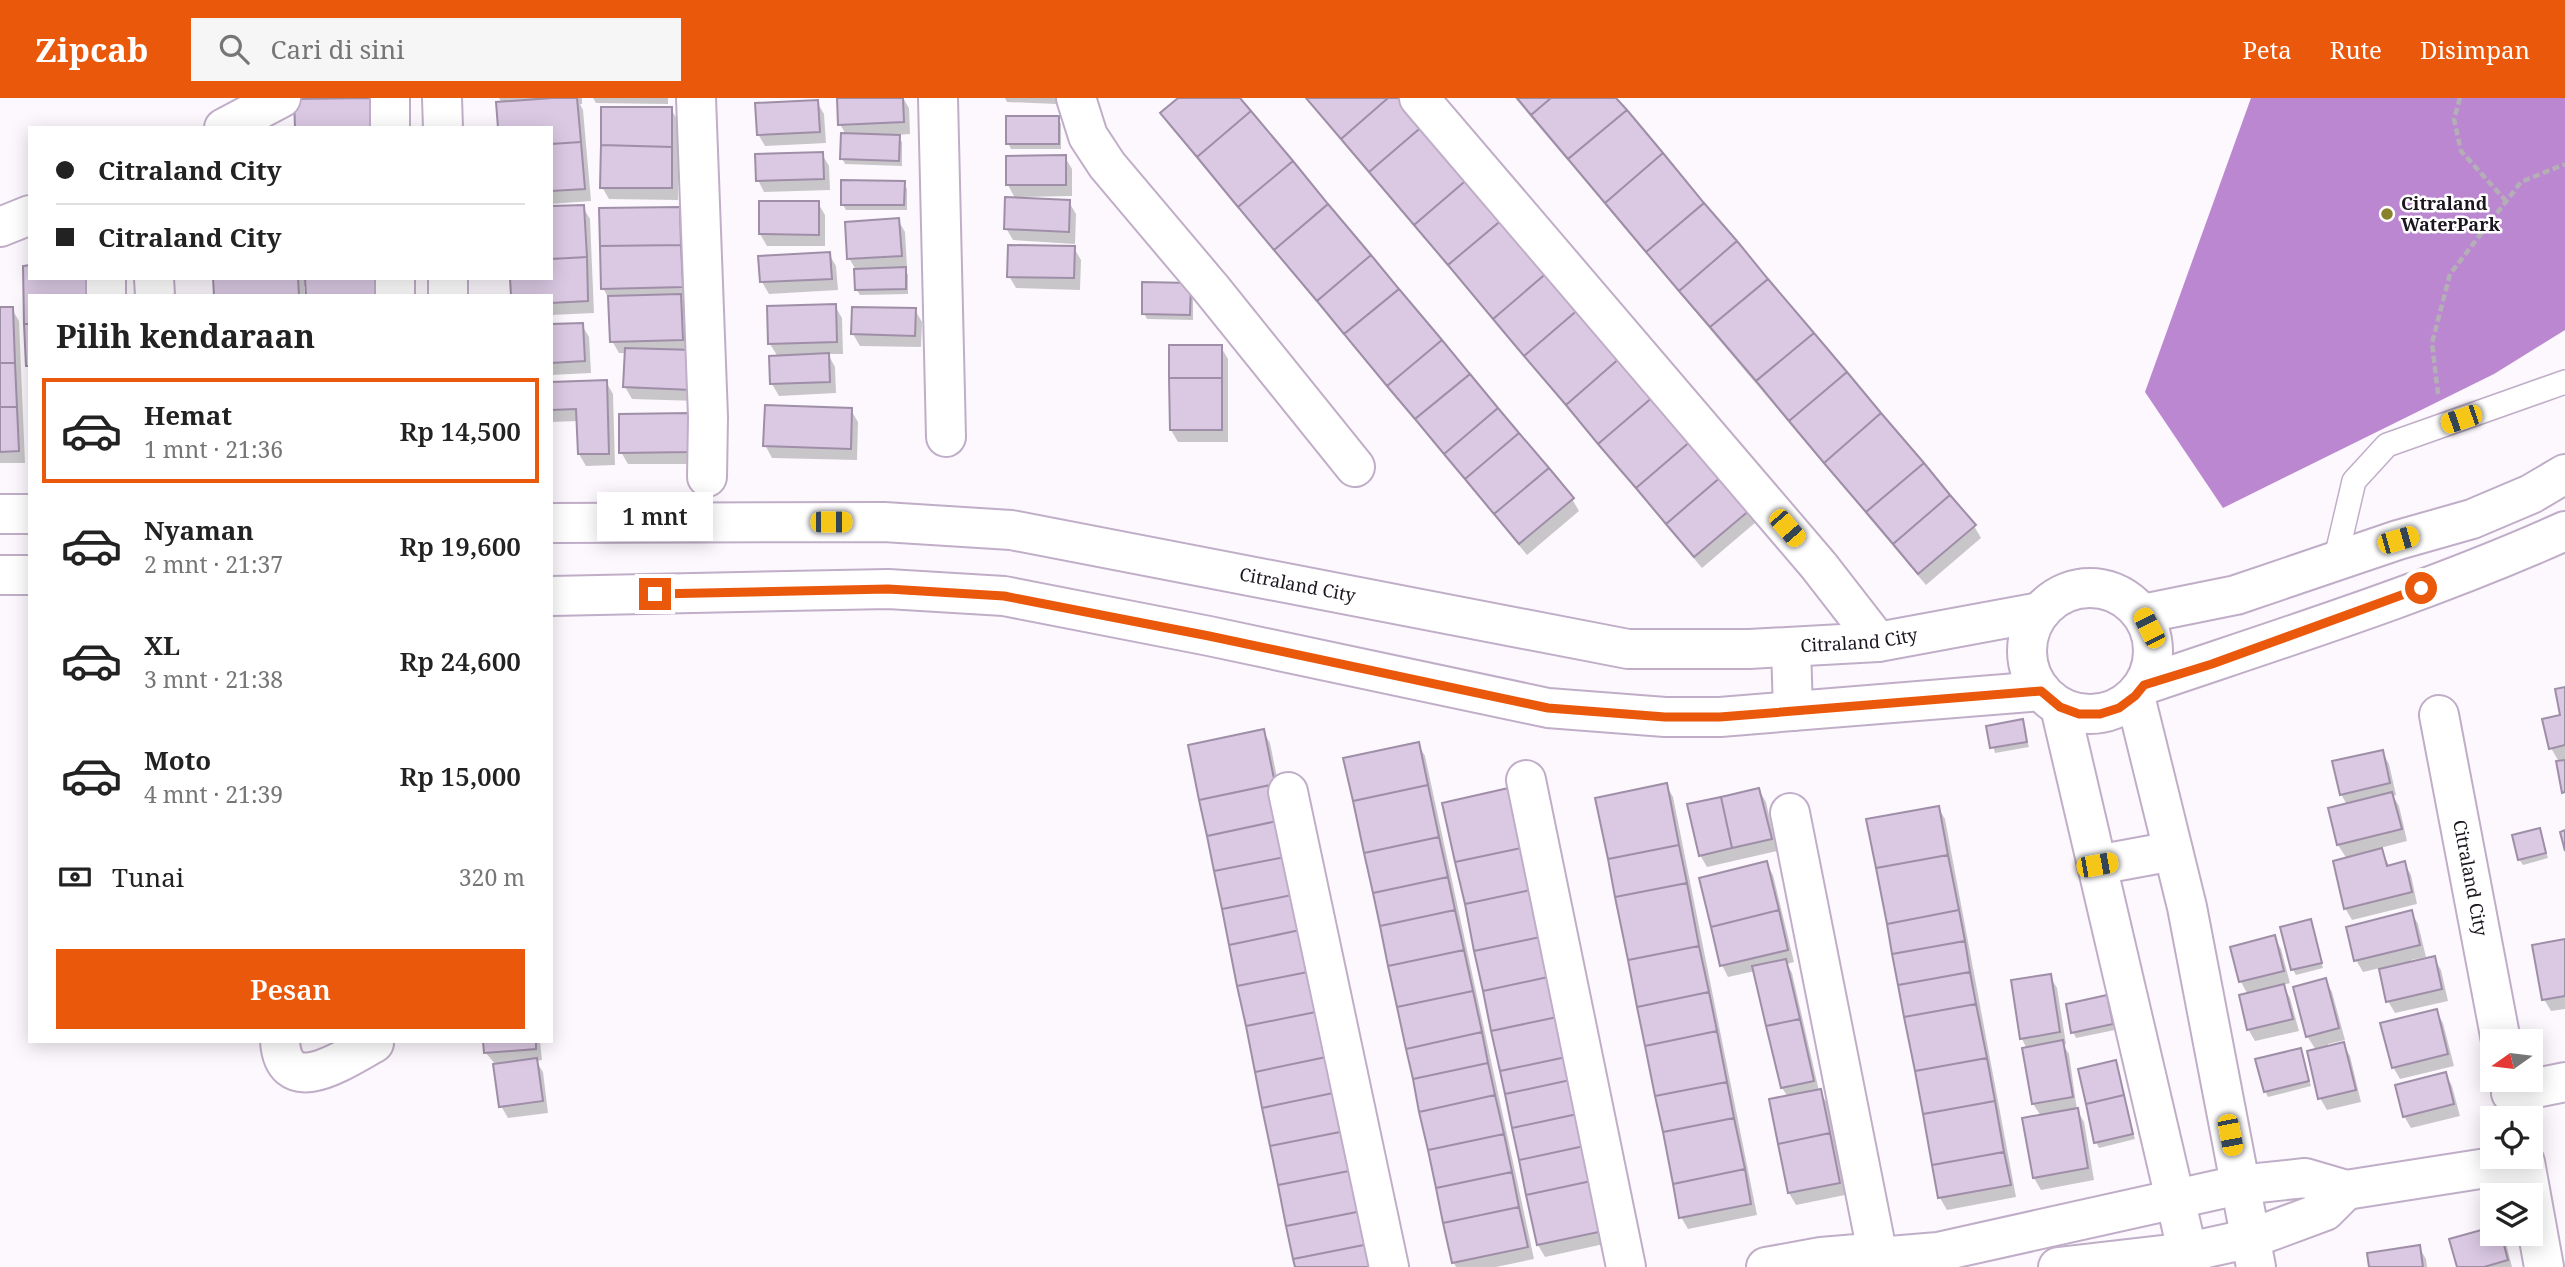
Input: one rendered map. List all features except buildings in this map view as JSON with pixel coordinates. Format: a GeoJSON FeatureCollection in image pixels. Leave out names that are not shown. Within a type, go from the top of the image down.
{"type":"FeatureCollection","features":[{"type":"Feature","properties":{"kind":"street"},"geometry":{"type":"LineString","coordinates":[[228,126],[282,98]]}},
{"type":"Feature","properties":{"kind":"street"},"geometry":{"type":"LineString","coordinates":[[390,98],[390,126]]}},
{"type":"Feature","properties":{"kind":"street"},"geometry":{"type":"LineString","coordinates":[[442,98],[443,126]]}},
{"type":"Feature","properties":{"kind":"street"},"geometry":{"type":"LineString","coordinates":[[696,98],[708,418],[707,477]]}},
{"type":"Feature","properties":{"kind":"street"},"geometry":{"type":"LineString","coordinates":[[938,98],[946,438]]}},
{"type":"Feature","properties":{"kind":"street"},"geometry":{"type":"LineString","coordinates":[[1076,98],[1088,136],[1107,165],[1210,287],[1355,467]]}},
{"type":"Feature","properties":{"kind":"street"},"geometry":{"type":"LineString","coordinates":[[1419,98],[1819,566],[1878,642]]}},
{"type":"Feature","properties":{"kind":"street"},"geometry":{"type":"LineString","coordinates":[[0,227],[28,216]]}},
{"type":"Feature","properties":{"kind":"street"},"geometry":{"type":"LineString","coordinates":[[2254,1252],[2189,920],[2140,690],[2152,664],[2153,642],[2142,614],[2236,595],[2472,519],[2531,494],[2565,474]]}},
{"type":"Feature","properties":{"kind":"street"},"geometry":{"type":"LineString","coordinates":[[0,514],[28,514]]}},
{"type":"Feature","properties":{"kind":"street","name":"Citraland City"},"geometry":{"type":"LineString","coordinates":[[553,523],[884,522],[1011,530],[1628,649],[1791,647],[1878,642],[2040,612],[2052,600],[2083,588],[2100,588],[2116,593],[2142,614]]}},
{"type":"Feature","properties":{"kind":"street"},"geometry":{"type":"LineString","coordinates":[[553,597],[888,589],[1004,596],[1209,636],[1548,708],[1665,717],[1720,717],[2050,699],[2079,714],[2100,714],[2119,708],[2140,690],[2474,569],[2565,531]]}},
{"type":"Feature","properties":{"kind":"street"},"geometry":{"type":"LineString","coordinates":[[0,575],[28,575]]}},
{"type":"Feature","properties":{"kind":"street"},"geometry":{"type":"LineString","coordinates":[[2040,612],[2030,631],[2027,652],[2031,672],[2050,699],[2097,865],[2190,1260]]}},
{"type":"Feature","properties":{"kind":"street"},"geometry":{"type":"LineString","coordinates":[[1791,647],[1793,711]]}},
{"type":"Feature","properties":{"kind":"street","name":"Citraland City"},"geometry":{"type":"LineString","coordinates":[[2439,715],[2499,1029]]}},
{"type":"Feature","properties":{"kind":"street"},"geometry":{"type":"LineString","coordinates":[[1526,780],[1626,1267]]}},
{"type":"Feature","properties":{"kind":"street"},"geometry":{"type":"LineString","coordinates":[[1288,792],[1389,1267]]}},
{"type":"Feature","properties":{"kind":"street"},"geometry":{"type":"LineString","coordinates":[[1790,813],[1879,1262]]}},
{"type":"Feature","properties":{"kind":"street"},"geometry":{"type":"LineString","coordinates":[[2097,865],[2173,851]]}},
{"type":"Feature","properties":{"kind":"street"},"geometry":{"type":"LineString","coordinates":[[280,1043],[293,1071],[302,1075],[328,1068],[374,1043]]}},
{"type":"Feature","properties":{"kind":"street"},"geometry":{"type":"LineString","coordinates":[[2512,1097],[2565,1082]]}},
{"type":"Feature","properties":{"kind":"street"},"geometry":{"type":"LineString","coordinates":[[1766,1267],[1821,1257],[1857,1254],[1879,1262],[1938,1252],[2239,1185],[2305,1178],[2346,1190],[2480,1167]]}},
{"type":"Feature","properties":{"kind":"street"},"geometry":{"type":"LineString","coordinates":[[2526,1169],[2544,1267]]}},
{"type":"Feature","properties":{"kind":"street"},"geometry":{"type":"LineString","coordinates":[[2059,1267],[2190,1260],[2254,1252],[2325,1211],[2346,1190]]}},
{"type":"Feature","properties":{"kind":"lane"},"geometry":{"type":"LineString","coordinates":[[2335,562],[2354,481],[2387,445],[2565,382]]}},
{"type":"Feature","properties":{"kind":"path"},"geometry":{"type":"LineString","coordinates":[[2459,98],[2454,119],[2461,150],[2506,202]]}},
{"type":"Feature","properties":{"kind":"path"},"geometry":{"type":"LineString","coordinates":[[2443,426],[2432,343],[2450,274],[2521,182],[2565,164]]}},
{"type":"Feature","properties":{"kind":"shaded area","name":"Citraland WaterPark"},"geometry":{"type":"Polygon","coordinates":[[[2251,98],[2565,98],[2565,330],[2494,374],[2223,508],[2145,392],[2251,98]]]}},
{"type":"Feature","properties":{"kind":"place","name":"Citraland WaterPark"},"geometry":{"type":"Point","coordinates":[2387,214]}},
{"type":"Feature","properties":{"kind":"route"},"geometry":{"type":"LineString","coordinates":[[655,594],[888,589],[1004,596],[1209,636],[1548,708],[1665,717],[1720,717],[2041,691],[2060,707],[2079,714],[2100,714],[2119,708],[2144,685],[2212,664],[2421,588]]}}]}
